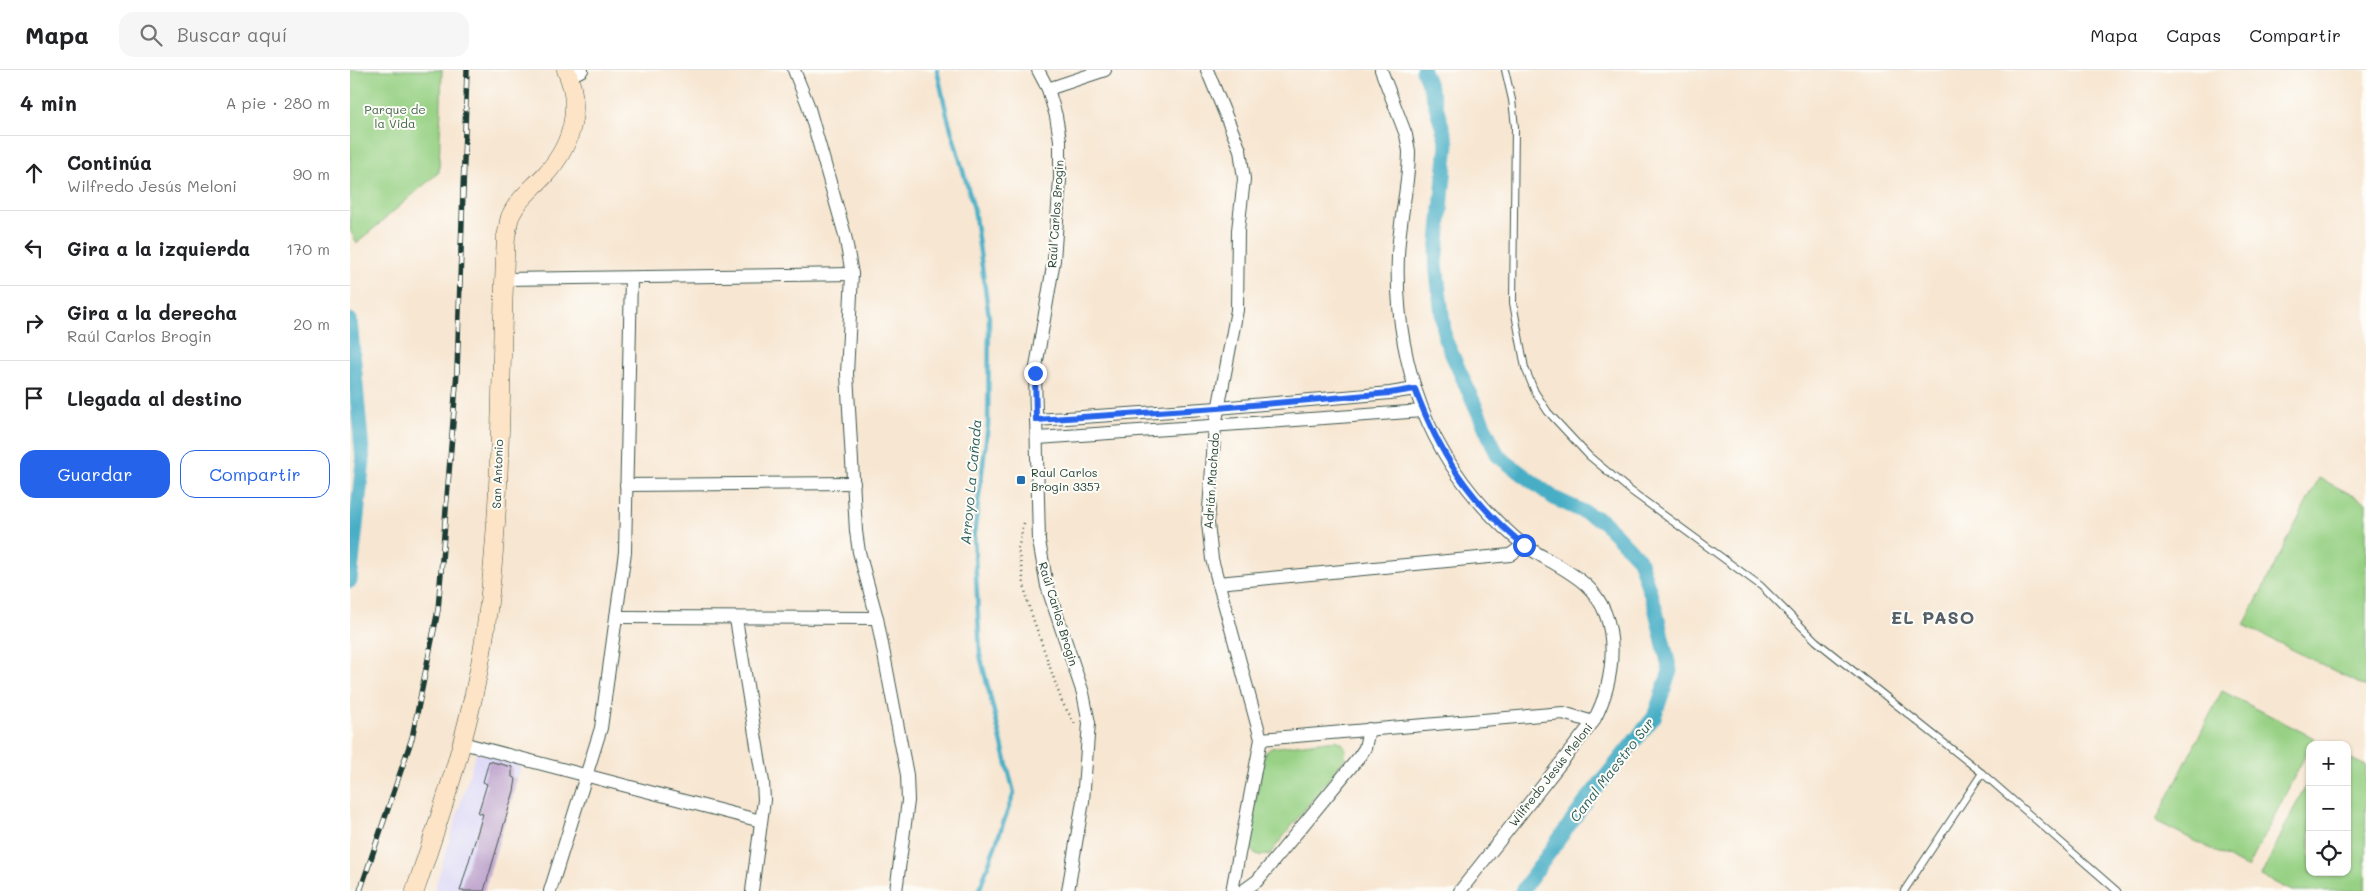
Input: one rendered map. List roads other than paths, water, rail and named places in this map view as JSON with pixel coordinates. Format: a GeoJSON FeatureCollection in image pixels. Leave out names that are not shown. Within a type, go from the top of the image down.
{"type":"FeatureCollection","features":[{"type":"Feature","properties":{"kind":"main road","name":"San Antonio"},"geometry":{"type":"LineString","coordinates":[[415,891],[462,743],[474,694],[484,640],[494,551],[506,236],[510,218],[525,195],[560,158],[570,136],[575,110],[573,72]]}},
{"type":"Feature","properties":{"kind":"street"},"geometry":{"type":"LineString","coordinates":[[794,70],[810,114],[845,236],[852,274],[847,374],[854,503],[859,552],[876,618],[907,781],[908,801],[896,891]]}},
{"type":"Feature","properties":{"kind":"street","name":"Raúl Carlos Brogin"},"geometry":{"type":"LineString","coordinates":[[1038,70],[1048,89],[1060,140],[1060,180],[1054,260],[1035,373],[1039,541],[1042,565],[1083,693],[1089,723],[1083,801],[1068,891]]}},
{"type":"Feature","properties":{"kind":"street"},"geometry":{"type":"LineString","coordinates":[[1048,89],[1105,70]]}},
{"type":"Feature","properties":{"kind":"street","name":"Adrián Machado"},"geometry":{"type":"LineString","coordinates":[[1207,70],[1240,150],[1244,178],[1238,230],[1237,310],[1218,408],[1209,532],[1212,559],[1260,739],[1232,891]]}},
{"type":"Feature","properties":{"kind":"street","name":"Wilfredo Jesús Meloni"},"geometry":{"type":"LineString","coordinates":[[1380,70],[1406,135],[1409,151],[1398,256],[1403,334],[1415,389],[1423,411],[1461,481],[1472,496],[1524,545],[1580,580],[1594,594],[1601,606],[1612,642],[1612,666],[1603,704],[1593,722],[1460,891]]}},
{"type":"Feature","properties":{"kind":"street"},"geometry":{"type":"LineString","coordinates":[[504,279],[852,274]]}},
{"type":"Feature","properties":{"kind":"street"},"geometry":{"type":"LineString","coordinates":[[550,891],[601,728],[616,617],[624,552],[631,278]]}},
{"type":"Feature","properties":{"kind":"street"},"geometry":{"type":"LineString","coordinates":[[1036,420],[1218,408],[1390,393],[1415,389]]}},
{"type":"Feature","properties":{"kind":"street"},"geometry":{"type":"LineString","coordinates":[[1038,438],[1423,411]]}},
{"type":"Feature","properties":{"kind":"street"},"geometry":{"type":"LineString","coordinates":[[626,485],[854,484]]}},
{"type":"Feature","properties":{"kind":"street"},"geometry":{"type":"LineString","coordinates":[[1218,582],[1510,555],[1524,545]]}},
{"type":"Feature","properties":{"kind":"street"},"geometry":{"type":"LineString","coordinates":[[616,617],[736,619],[876,618]]}},
{"type":"Feature","properties":{"kind":"street"},"geometry":{"type":"LineString","coordinates":[[736,619],[763,782],[764,800],[752,891]]}},
{"type":"Feature","properties":{"kind":"street"},"geometry":{"type":"LineString","coordinates":[[1260,739],[1563,713],[1593,722]]}},
{"type":"Feature","properties":{"kind":"street"},"geometry":{"type":"LineString","coordinates":[[1243,891],[1257,881],[1359,757],[1365,748],[1369,729]]}},
{"type":"Feature","properties":{"kind":"street"},"geometry":{"type":"LineString","coordinates":[[462,743],[760,821]]}},
{"type":"Feature","properties":{"kind":"lane"},"geometry":{"type":"LineString","coordinates":[[1505,70],[1512,100],[1515,127],[1513,303],[1525,368],[1535,392],[1544,406],[1568,435],[1589,456],[1631,491],[1761,586],[1816,641],[1982,773],[2117,891]]}},
{"type":"Feature","properties":{"kind":"lane"},"geometry":{"type":"LineString","coordinates":[[1904,891],[1982,773]]}},
{"type":"Feature","properties":{"kind":"waterway","name":"Arroyo La Cañada"},"geometry":{"type":"LineString","coordinates":[[937,70],[947,115],[974,209],[989,317],[988,425],[974,535],[980,655],[1014,793],[979,891]]}},
{"type":"Feature","properties":{"kind":"waterway","name":"Canal Maestro Sur"},"geometry":{"type":"LineString","coordinates":[[1423,70],[1447,143],[1436,264],[1445,339],[1498,456],[1554,498],[1603,521],[1639,559],[1655,607],[1670,671],[1654,717],[1589,797],[1522,891]]}},
{"type":"Feature","properties":{"kind":"waterway","name":"Canal Maestro Sur"},"geometry":{"type":"LineString","coordinates":[[350,320],[363,461],[350,581]]}},
{"type":"Feature","properties":{"kind":"railway"},"geometry":{"type":"LineString","coordinates":[[360,891],[412,738],[438,610],[457,372],[467,70]]}},
{"type":"Feature","properties":{"kind":"place","name":"Raul Carlos Brogin 3357"},"geometry":{"type":"Point","coordinates":[1021,480]}},
{"type":"Feature","properties":{"kind":"district","name":"EL PASO"},"geometry":{"type":"Point","coordinates":[1933,618]}},
{"type":"Feature","properties":{"kind":"park label","name":"Parque de la Vida"},"geometry":{"type":"Point","coordinates":[395,117]}}]}
